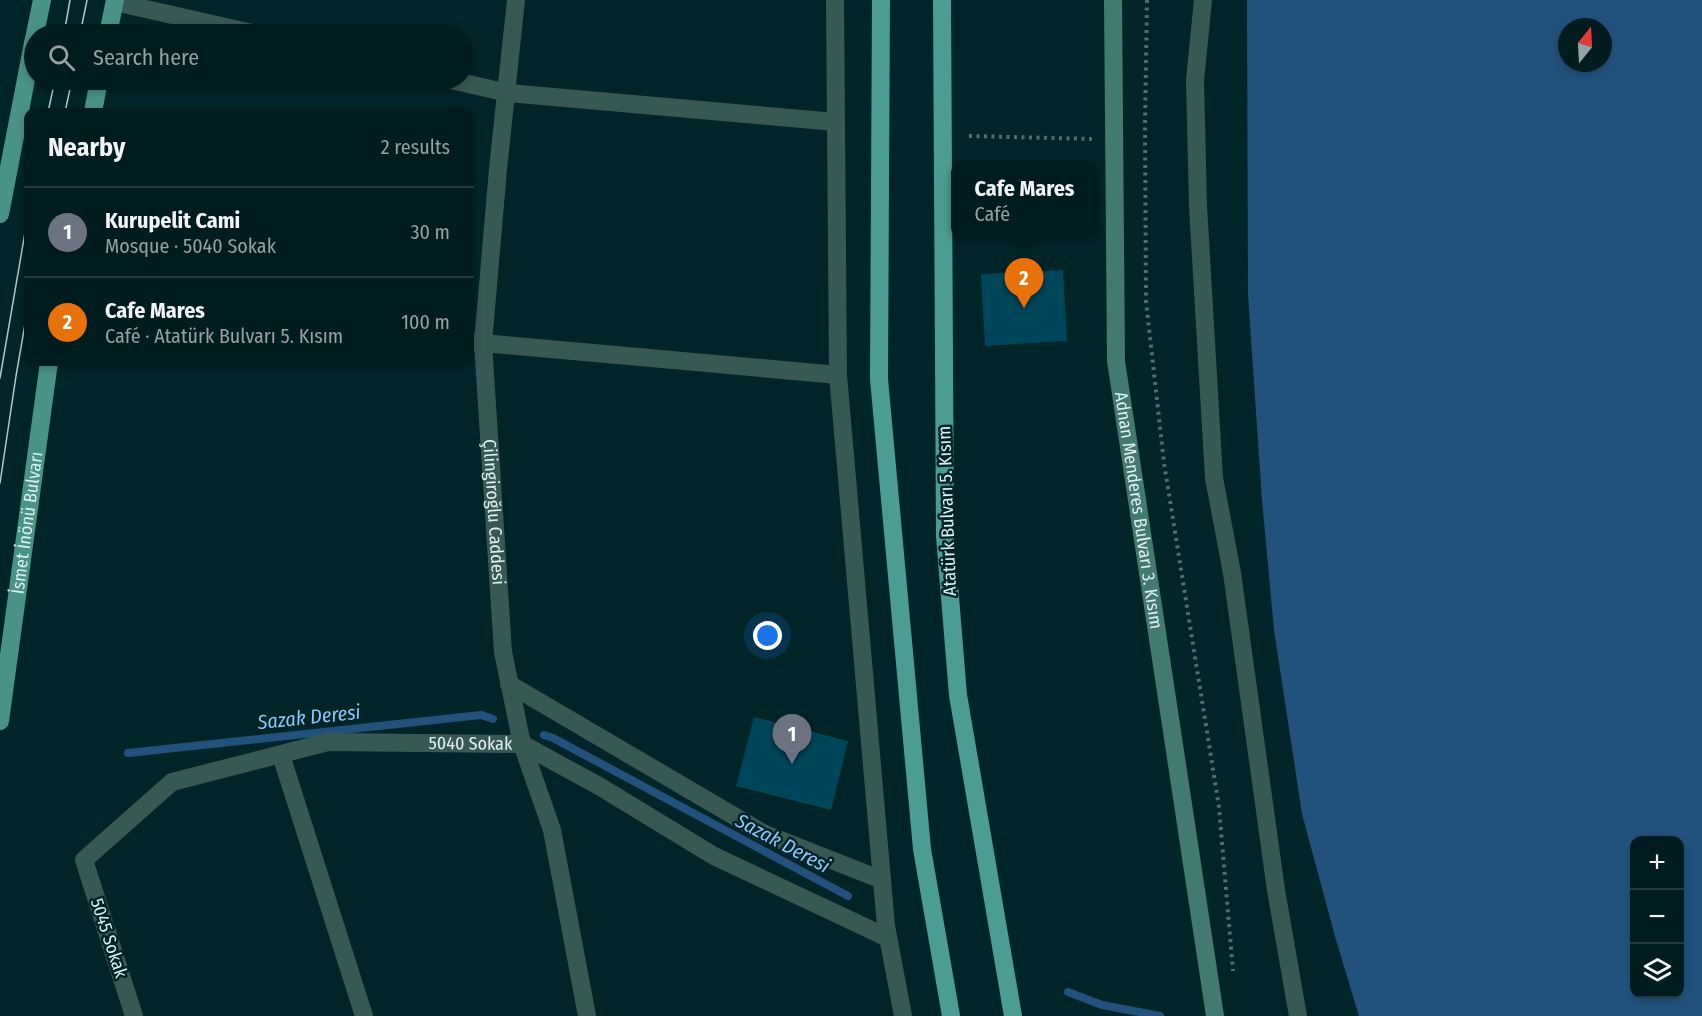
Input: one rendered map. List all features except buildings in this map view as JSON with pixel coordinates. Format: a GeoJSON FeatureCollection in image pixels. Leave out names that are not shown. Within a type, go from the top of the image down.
{"type":"FeatureCollection","features":[{"type":"Feature","properties":{"kind":"highway"},"geometry":{"type":"LineString","coordinates":[[881,0],[879,379],[922,849],[951,1016]]}},
{"type":"Feature","properties":{"kind":"highway","name":"Atatürk Bulvarı 5. Kısım"},"geometry":{"type":"LineString","coordinates":[[942,0],[945,536],[958,695],[1013,1016]]}},
{"type":"Feature","properties":{"kind":"main road"},"geometry":{"type":"LineString","coordinates":[[37,24],[42,0]]}},
{"type":"Feature","properties":{"kind":"main road","name":"Adnan Menderes Bulvarı 3. Kısım"},"geometry":{"type":"LineString","coordinates":[[1113,0],[1116,360],[1215,1016]]}},
{"type":"Feature","properties":{"kind":"main road"},"geometry":{"type":"LineString","coordinates":[[110,24],[115,1]]}},
{"type":"Feature","properties":{"kind":"main road"},"geometry":{"type":"LineString","coordinates":[[0,214],[24,90]]}},
{"type":"Feature","properties":{"kind":"main road"},"geometry":{"type":"LineString","coordinates":[[94,108],[97,90]]}},
{"type":"Feature","properties":{"kind":"main road","name":"İsmet İnönü Bulvarı"},"geometry":{"type":"LineString","coordinates":[[0,721],[48,366]]}},
{"type":"Feature","properties":{"kind":"street","name":"Çilingiroğlu Caddesi"},"geometry":{"type":"LineString","coordinates":[[516,0],[507,93],[476,342],[503,652],[522,744],[552,830],[587,1016]]}},
{"type":"Feature","properties":{"kind":"street"},"geometry":{"type":"LineString","coordinates":[[835,0],[838,375],[882,880],[888,938],[903,1016]]}},
{"type":"Feature","properties":{"kind":"street"},"geometry":{"type":"LineString","coordinates":[[1203,0],[1196,80],[1198,206],[1214,478],[1232,573],[1276,890],[1298,1016]]}},
{"type":"Feature","properties":{"kind":"street"},"geometry":{"type":"LineString","coordinates":[[115,1],[213,24]]}},
{"type":"Feature","properties":{"kind":"street"},"geometry":{"type":"LineString","coordinates":[[474,85],[507,93],[836,122]]}},
{"type":"Feature","properties":{"kind":"street"},"geometry":{"type":"LineString","coordinates":[[476,342],[838,375]]}},
{"type":"Feature","properties":{"kind":"street"},"geometry":{"type":"LineString","coordinates":[[509,684],[763,833],[882,880]]}},
{"type":"Feature","properties":{"kind":"street","name":"5040 Sokak"},"geometry":{"type":"LineString","coordinates":[[84,860],[172,782],[328,742],[522,744],[599,786],[714,856],[888,938]]}},
{"type":"Feature","properties":{"kind":"street"},"geometry":{"type":"LineString","coordinates":[[281,755],[364,1016]]}},
{"type":"Feature","properties":{"kind":"street","name":"5045 Sokak"},"geometry":{"type":"LineString","coordinates":[[84,860],[134,1016]]}},
{"type":"Feature","properties":{"kind":"path"},"geometry":{"type":"LineString","coordinates":[[1147,0],[1146,301],[1164,463],[1219,807],[1233,971]]}},
{"type":"Feature","properties":{"kind":"path"},"geometry":{"type":"LineString","coordinates":[[969,136],[1114,140]]}},
{"type":"Feature","properties":{"kind":"water"},"geometry":{"type":"Polygon","coordinates":[[[1247,0],[1702,0],[1702,1016],[1359,1016],[1302,814],[1274,630],[1262,500],[1248,295],[1247,0]]]}},
{"type":"Feature","properties":{"kind":"waterway","name":"Sazak Deresi"},"geometry":{"type":"LineString","coordinates":[[128,753],[481,715],[493,719]]}},
{"type":"Feature","properties":{"kind":"waterway","name":"Sazak Deresi"},"geometry":{"type":"LineString","coordinates":[[544,735],[848,896]]}},
{"type":"Feature","properties":{"kind":"waterway","name":"Sazak Deresi"},"geometry":{"type":"LineString","coordinates":[[1068,992],[1102,1005],[1160,1016]]}},
{"type":"Feature","properties":{"kind":"tram line"},"geometry":{"type":"LineString","coordinates":[[66,24],[70,0]]}},
{"type":"Feature","properties":{"kind":"tram line"},"geometry":{"type":"LineString","coordinates":[[82,24],[87,0]]}},
{"type":"Feature","properties":{"kind":"tram line"},"geometry":{"type":"LineString","coordinates":[[49,108],[53,90]]}},
{"type":"Feature","properties":{"kind":"tram line"},"geometry":{"type":"LineString","coordinates":[[66,108],[70,90]]}},
{"type":"Feature","properties":{"kind":"tram line"},"geometry":{"type":"LineString","coordinates":[[0,378],[24,238]]}},
{"type":"Feature","properties":{"kind":"tram line"},"geometry":{"type":"LineString","coordinates":[[0,483],[24,330]]}},
{"type":"Feature","properties":{"kind":"place","name":"Cafe Mares"},"geometry":{"type":"Point","coordinates":[1024,308]}},
{"type":"Feature","properties":{"kind":"place","name":"Kurupelit Cami"},"geometry":{"type":"Point","coordinates":[792,764]}}]}
